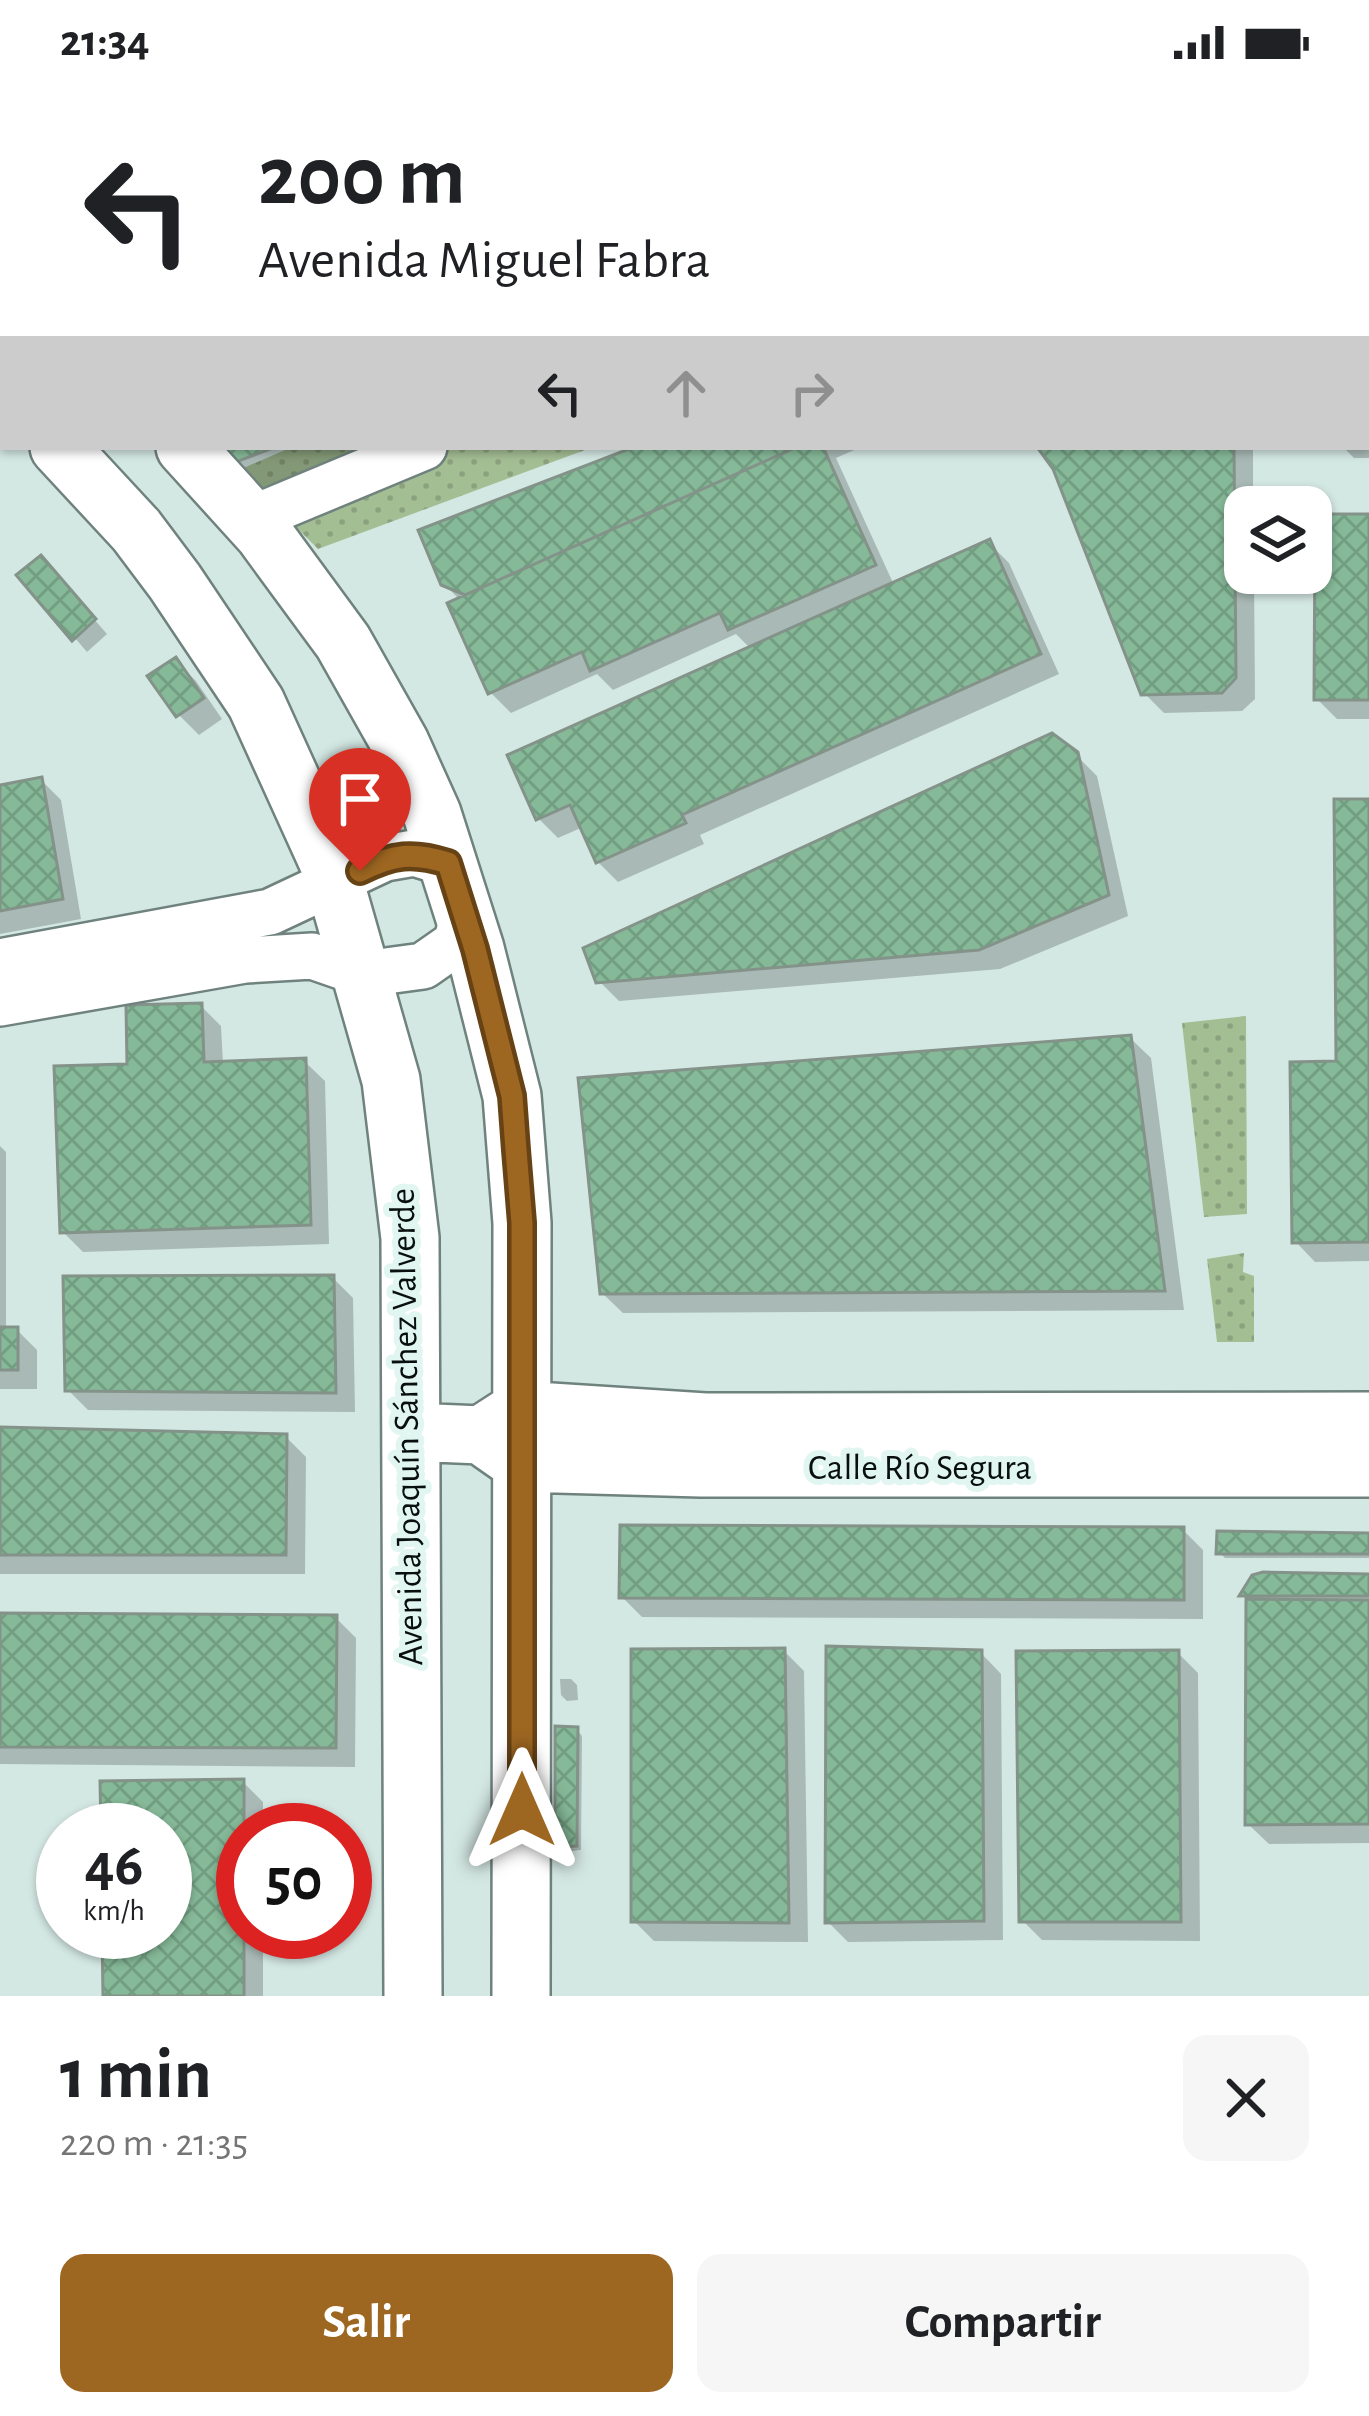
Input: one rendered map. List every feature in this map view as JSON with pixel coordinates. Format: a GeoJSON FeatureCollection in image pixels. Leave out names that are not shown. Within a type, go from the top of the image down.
{"type":"FeatureCollection","features":[{"type":"Feature","properties":{"kind":"main road","name":"Avenida Joaquín Sánchez Valverde"},"geometry":{"type":"LineString","coordinates":[[62,450],[136,530],[256,704],[335,884],[391,1080],[410,1238],[413,1996]]}},
{"type":"Feature","properties":{"kind":"main road"},"geometry":{"type":"LineString","coordinates":[[188,450],[250,519],[343,642],[400,743],[432,814],[456,889],[512,1096],[522,1223],[511,1435],[523,1530],[521,1996]]}},
{"type":"Feature","properties":{"kind":"main road","name":"Calle Río Segura"},"geometry":{"type":"LineString","coordinates":[[411,1432],[703,1445],[1267,1444],[1369,1421]]}},
{"type":"Feature","properties":{"kind":"main road","name":"Calle Río Segura"},"geometry":{"type":"LineString","coordinates":[[1267,1444],[1369,1468]]}},
{"type":"Feature","properties":{"kind":"main road"},"geometry":{"type":"LineString","coordinates":[[523,1530],[549,1490],[561,1482],[703,1445]]}},
{"type":"Feature","properties":{"kind":"street"},"geometry":{"type":"LineString","coordinates":[[250,519],[417,450]]}},
{"type":"Feature","properties":{"kind":"street"},"geometry":{"type":"LineString","coordinates":[[0,962],[270,912],[399,855],[414,853],[456,889],[455,943],[423,966],[364,974],[313,956],[245,960],[0,1003]]}},
{"type":"Feature","properties":{"kind":"green space"},"geometry":{"type":"Polygon","coordinates":[[[285,450],[585,450],[318,549],[239,470],[285,450]]]}},
{"type":"Feature","properties":{"kind":"green space"},"geometry":{"type":"Polygon","coordinates":[[[1246,1016],[1247,1214],[1204,1217],[1182,1023],[1246,1016]]]}},
{"type":"Feature","properties":{"kind":"green space"},"geometry":{"type":"Polygon","coordinates":[[[1244,1253],[1243,1272],[1254,1276],[1254,1342],[1217,1342],[1207,1259],[1244,1253]]]}},
{"type":"Feature","properties":{"kind":"building"},"geometry":{"type":"Polygon","coordinates":[[[215,450],[267,450],[228,465],[215,450]]]}},
{"type":"Feature","properties":{"kind":"building"},"geometry":{"type":"Polygon","coordinates":[[[626,450],[790,450],[465,595],[441,585],[418,530],[626,450]]]}},
{"type":"Feature","properties":{"kind":"building"},"geometry":{"type":"Polygon","coordinates":[[[790,450],[824,450],[876,565],[728,630],[720,613],[590,671],[582,652],[488,694],[447,603],[790,450]]]}},
{"type":"Feature","properties":{"kind":"building"},"geometry":{"type":"Polygon","coordinates":[[[1039,450],[1234,450],[1234,486],[1224,486],[1224,594],[1235,594],[1236,678],[1222,693],[1141,695],[1053,469],[1039,450]]]}},
{"type":"Feature","properties":{"kind":"building"},"geometry":{"type":"Polygon","coordinates":[[[1332,514],[1369,514],[1369,700],[1314,700],[1315,594],[1332,594],[1332,514]]]}},
{"type":"Feature","properties":{"kind":"building"},"geometry":{"type":"Polygon","coordinates":[[[990,539],[1041,654],[682,815],[686,823],[596,863],[570,805],[536,820],[507,755],[990,539]]]}},
{"type":"Feature","properties":{"kind":"building"},"geometry":{"type":"Polygon","coordinates":[[[41,555],[96,619],[72,641],[16,575],[41,555]]]}},
{"type":"Feature","properties":{"kind":"building"},"geometry":{"type":"Polygon","coordinates":[[[176,657],[204,698],[176,717],[147,676],[176,657]]]}},
{"type":"Feature","properties":{"kind":"building"},"geometry":{"type":"Polygon","coordinates":[[[1052,733],[1078,752],[1109,895],[979,950],[596,983],[583,948],[1052,733]]]}},
{"type":"Feature","properties":{"kind":"building"},"geometry":{"type":"Polygon","coordinates":[[[42,777],[63,899],[0,911],[0,785],[42,777]]]}},
{"type":"Feature","properties":{"kind":"building"},"geometry":{"type":"Polygon","coordinates":[[[1334,799],[1369,799],[1369,1242],[1292,1243],[1290,1062],[1336,1061],[1334,799]]]}},
{"type":"Feature","properties":{"kind":"building"},"geometry":{"type":"Polygon","coordinates":[[[202,1003],[204,1062],[306,1058],[311,1225],[60,1233],[54,1066],[127,1064],[126,1005],[202,1003]]]}},
{"type":"Feature","properties":{"kind":"building"},"geometry":{"type":"Polygon","coordinates":[[[1131,1035],[1165,1291],[600,1294],[578,1078],[1131,1035]]]}},
{"type":"Feature","properties":{"kind":"building"},"geometry":{"type":"Polygon","coordinates":[[[334,1275],[336,1393],[65,1391],[63,1276],[334,1275]]]}},
{"type":"Feature","properties":{"kind":"building"},"geometry":{"type":"Polygon","coordinates":[[[0,1327],[18,1327],[18,1370],[0,1370],[0,1327]]]}},
{"type":"Feature","properties":{"kind":"building"},"geometry":{"type":"Polygon","coordinates":[[[0,1427],[287,1434],[286,1555],[0,1555],[0,1427]]]}},
{"type":"Feature","properties":{"kind":"building"},"geometry":{"type":"Polygon","coordinates":[[[620,1525],[1184,1527],[1184,1600],[619,1598],[620,1525]]]}},
{"type":"Feature","properties":{"kind":"building"},"geometry":{"type":"Polygon","coordinates":[[[1217,1531],[1369,1533],[1369,1554],[1216,1554],[1217,1531]]]}},
{"type":"Feature","properties":{"kind":"building"},"geometry":{"type":"Polygon","coordinates":[[[1369,1574],[1369,1596],[1239,1596],[1252,1575],[1369,1574]]]}},
{"type":"Feature","properties":{"kind":"building"},"geometry":{"type":"Polygon","coordinates":[[[1246,1599],[1369,1600],[1369,1824],[1245,1825],[1246,1599]]]}},
{"type":"Feature","properties":{"kind":"building"},"geometry":{"type":"Polygon","coordinates":[[[0,1613],[337,1615],[336,1748],[0,1747],[0,1613]]]}},
{"type":"Feature","properties":{"kind":"building"},"geometry":{"type":"Polygon","coordinates":[[[826,1646],[982,1650],[984,1921],[825,1923],[826,1646]]]}},
{"type":"Feature","properties":{"kind":"building"},"geometry":{"type":"Polygon","coordinates":[[[785,1648],[789,1923],[631,1922],[631,1649],[785,1648]]]}},
{"type":"Feature","properties":{"kind":"building"},"geometry":{"type":"Polygon","coordinates":[[[1179,1650],[1181,1922],[1019,1922],[1016,1651],[1179,1650]]]}},
{"type":"Feature","properties":{"kind":"building"},"geometry":{"type":"Polygon","coordinates":[[[555,1726],[578,1727],[577,1846],[555,1847],[555,1726]]]}},
{"type":"Feature","properties":{"kind":"building"},"geometry":{"type":"Polygon","coordinates":[[[244,1779],[244,1803],[216,1803],[216,1959],[244,1959],[244,1996],[103,1996],[102,1959],[192,1959],[192,1803],[100,1803],[100,1781],[244,1779]]]}},
{"type":"Feature","properties":{"kind":"route"},"geometry":{"type":"LineString","coordinates":[[360,871],[385,858],[414,853],[448,863],[512,1096],[522,1223],[522,1810]]}}]}
